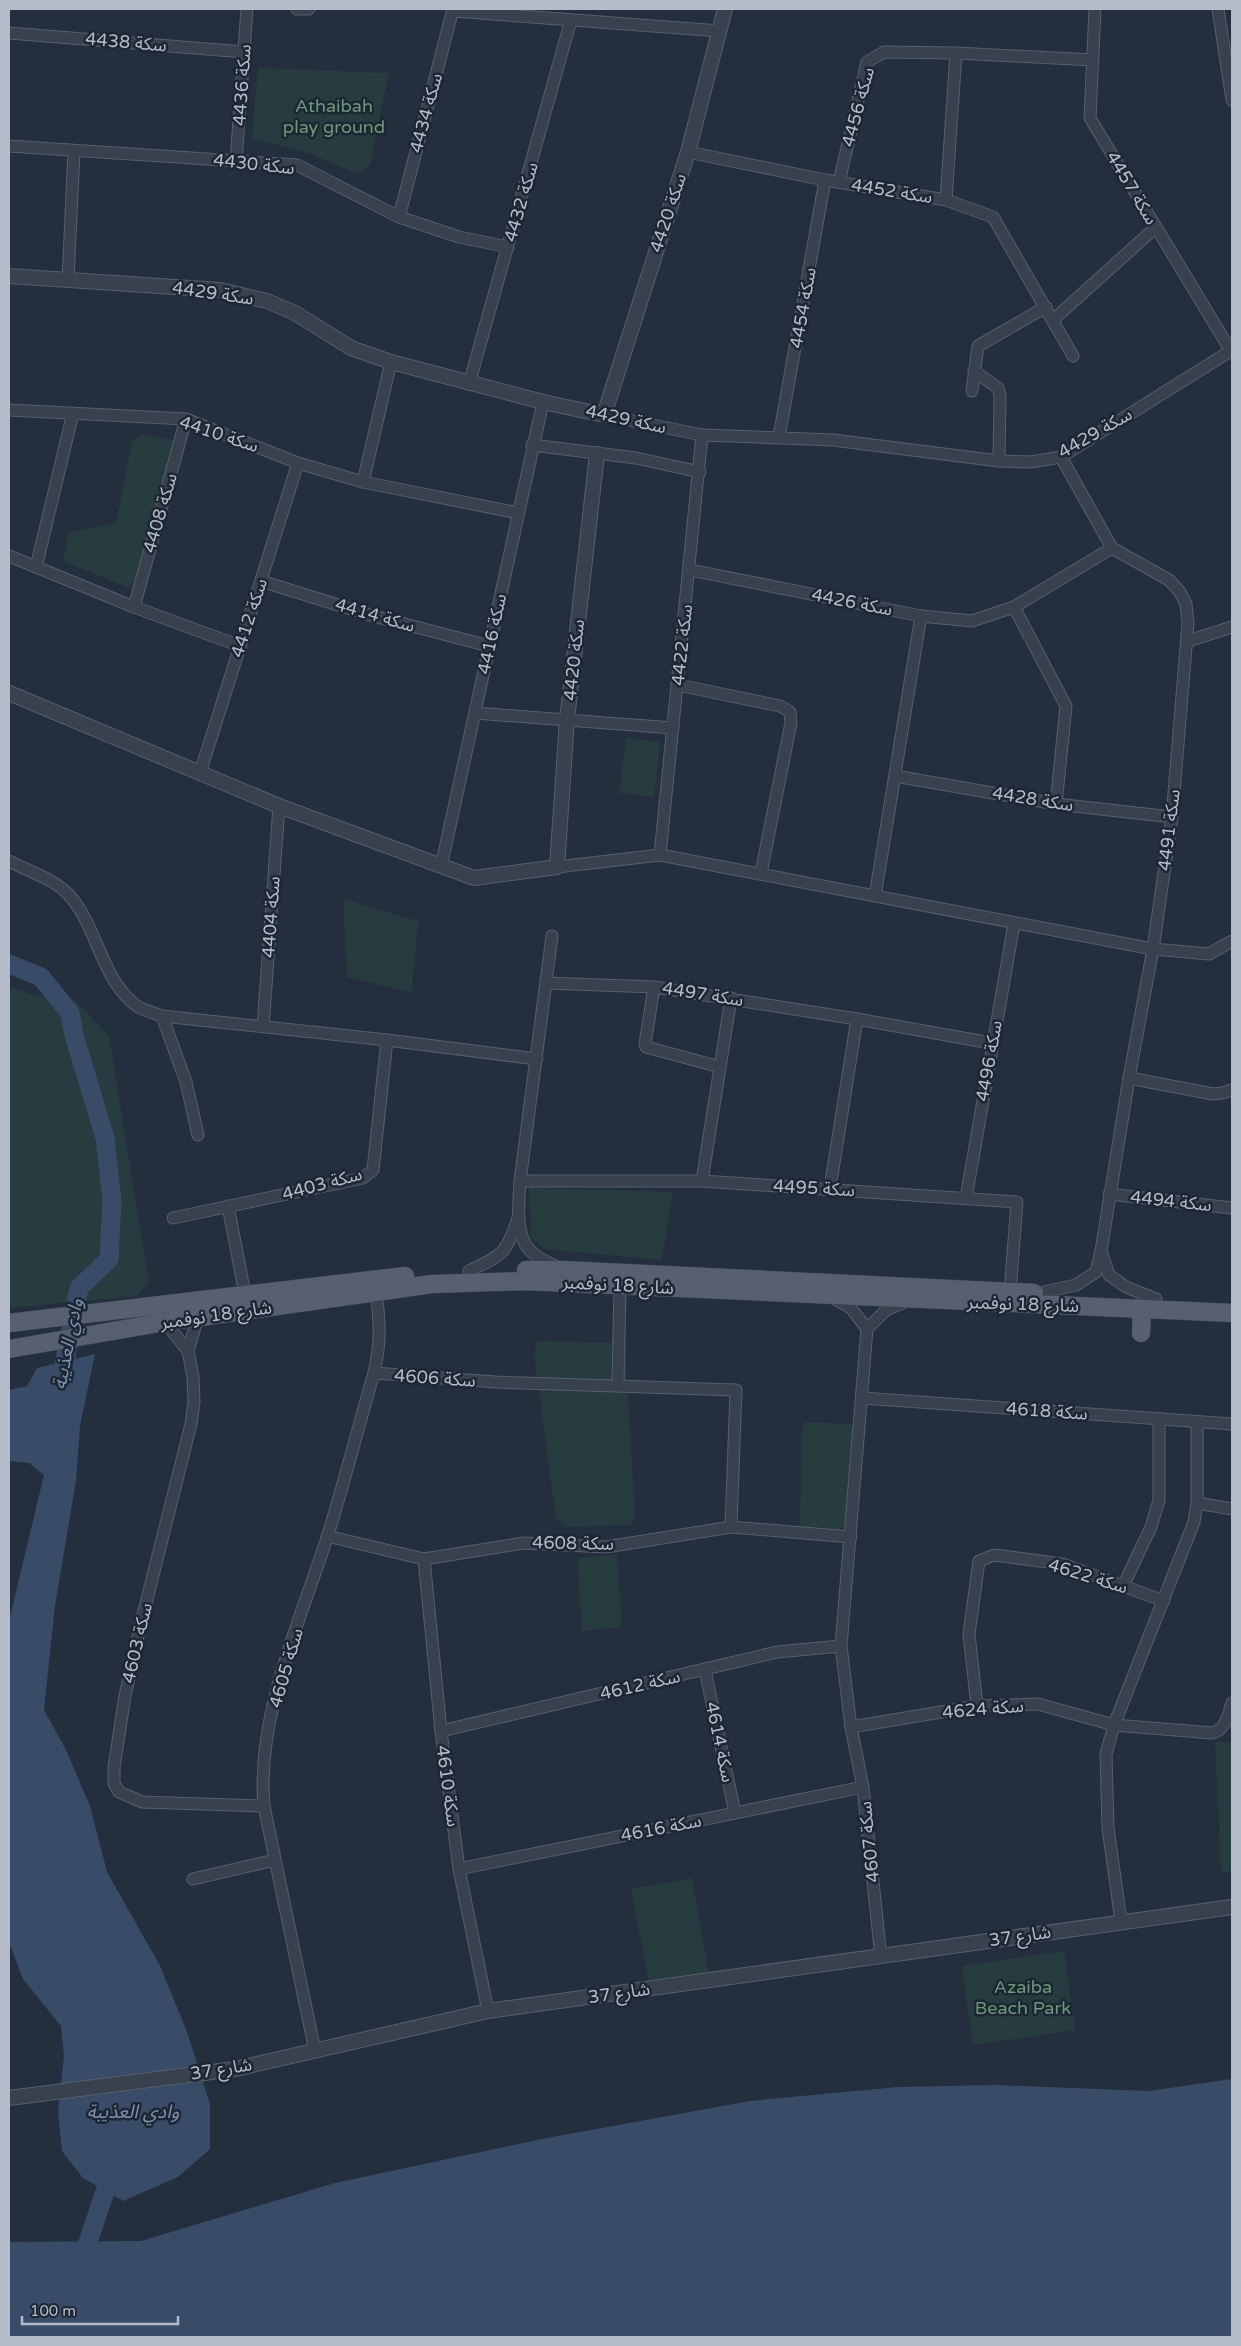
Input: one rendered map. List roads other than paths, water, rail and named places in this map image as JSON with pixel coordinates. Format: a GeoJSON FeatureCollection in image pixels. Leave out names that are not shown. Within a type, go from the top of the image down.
{"type":"FeatureCollection","features":[{"type":"Feature","properties":{"kind":"main road","name":"شارع 18 نوفمبر"},"geometry":{"type":"LineString","coordinates":[[9,1323],[384,1278],[469,1271],[563,1270],[1156,1299],[1232,1301]]}},
{"type":"Feature","properties":{"kind":"main road","name":"شارع 18 نوفمبر"},"geometry":{"type":"LineString","coordinates":[[9,1349],[165,1322],[376,1291],[432,1284],[481,1282],[620,1286],[1232,1313]]}},
{"type":"Feature","properties":{"kind":"main road"},"geometry":{"type":"LineString","coordinates":[[1141,1333],[1142,1309]]}},
{"type":"Feature","properties":{"kind":"street","name":"سكة 4436"},"geometry":{"type":"LineString","coordinates":[[236,161],[248,9]]}},
{"type":"Feature","properties":{"kind":"street"},"geometry":{"type":"LineString","coordinates":[[297,9],[309,9]]}},
{"type":"Feature","properties":{"kind":"street","name":"سكة 4420"},"geometry":{"type":"LineString","coordinates":[[604,415],[688,152],[725,9]]}},
{"type":"Feature","properties":{"kind":"street","name":"سكة 4457"},"geometry":{"type":"LineString","coordinates":[[1095,9],[1090,118],[1155,228],[1232,350]]}},
{"type":"Feature","properties":{"kind":"street"},"geometry":{"type":"LineString","coordinates":[[1218,9],[1232,100]]}},
{"type":"Feature","properties":{"kind":"street"},"geometry":{"type":"LineString","coordinates":[[453,10],[720,31]]}},
{"type":"Feature","properties":{"kind":"street","name":"سكة 4434"},"geometry":{"type":"LineString","coordinates":[[399,217],[453,10]]}},
{"type":"Feature","properties":{"kind":"street","name":"سكة 4432"},"geometry":{"type":"LineString","coordinates":[[469,384],[571,20]]}},
{"type":"Feature","properties":{"kind":"street","name":"سكة 4438"},"geometry":{"type":"LineString","coordinates":[[9,33],[244,52]]}},
{"type":"Feature","properties":{"kind":"street","name":"سكة 4456"},"geometry":{"type":"LineString","coordinates":[[839,182],[867,62],[884,52],[956,53],[1093,60]]}},
{"type":"Feature","properties":{"kind":"street"},"geometry":{"type":"LineString","coordinates":[[946,200],[956,53]]}},
{"type":"Feature","properties":{"kind":"street","name":"سكة 4430"},"geometry":{"type":"LineString","coordinates":[[9,146],[297,165],[399,217],[458,237],[508,247]]}},
{"type":"Feature","properties":{"kind":"street"},"geometry":{"type":"LineString","coordinates":[[68,280],[74,151]]}},
{"type":"Feature","properties":{"kind":"street","name":"سكة 4452"},"geometry":{"type":"LineString","coordinates":[[688,152],[825,180],[946,200],[994,217],[1073,356]]}},
{"type":"Feature","properties":{"kind":"street","name":"سكة 4454"},"geometry":{"type":"LineString","coordinates":[[779,437],[825,180]]}},
{"type":"Feature","properties":{"kind":"street"},"geometry":{"type":"LineString","coordinates":[[1053,320],[1155,228]]}},
{"type":"Feature","properties":{"kind":"street","name":"سكة 4429"},"geometry":{"type":"LineString","coordinates":[[9,276],[220,290],[241,294],[267,301],[295,314],[351,348],[391,362],[543,402],[702,435],[833,440],[999,461],[1031,462],[1061,456],[1232,350]]}},
{"type":"Feature","properties":{"kind":"street"},"geometry":{"type":"LineString","coordinates":[[972,391],[978,346],[1046,307]]}},
{"type":"Feature","properties":{"kind":"street"},"geometry":{"type":"LineString","coordinates":[[364,482],[391,362]]}},
{"type":"Feature","properties":{"kind":"street"},"geometry":{"type":"LineString","coordinates":[[974,371],[998,388],[1000,395],[999,461]]}},
{"type":"Feature","properties":{"kind":"street","name":"سكة 4416"},"geometry":{"type":"LineString","coordinates":[[441,867],[532,444],[543,402]]}},
{"type":"Feature","properties":{"kind":"street","name":"سكة 4410"},"geometry":{"type":"LineString","coordinates":[[9,410],[186,419],[298,463],[364,482],[518,513]]}},
{"type":"Feature","properties":{"kind":"street"},"geometry":{"type":"LineString","coordinates":[[36,567],[73,413]]}},
{"type":"Feature","properties":{"kind":"street","name":"سكة 4408"},"geometry":{"type":"LineString","coordinates":[[134,607],[186,419]]}},
{"type":"Feature","properties":{"kind":"street","name":"سكة 4422"},"geometry":{"type":"LineString","coordinates":[[660,855],[700,472],[702,435]]}},
{"type":"Feature","properties":{"kind":"street"},"geometry":{"type":"LineString","coordinates":[[532,444],[636,458],[700,472]]}},
{"type":"Feature","properties":{"kind":"street","name":"سكة 4420"},"geometry":{"type":"LineString","coordinates":[[557,867],[567,720],[597,454]]}},
{"type":"Feature","properties":{"kind":"street"},"geometry":{"type":"LineString","coordinates":[[1061,456],[1112,548]]}},
{"type":"Feature","properties":{"kind":"street","name":"سكة 4412"},"geometry":{"type":"LineString","coordinates":[[200,774],[298,463]]}},
{"type":"Feature","properties":{"kind":"street","name":"سكة 4426"},"geometry":{"type":"LineString","coordinates":[[690,570],[920,616],[972,621],[1014,607],[1112,548]]}},
{"type":"Feature","properties":{"kind":"street","name":"سكة 4491"},"geometry":{"type":"LineString","coordinates":[[1039,1293],[1076,1285],[1096,1272],[1153,949],[1172,817],[1188,641],[1186,604],[1180,592],[1169,580],[1112,548]]}},
{"type":"Feature","properties":{"kind":"street"},"geometry":{"type":"LineString","coordinates":[[9,556],[134,607],[240,646]]}},
{"type":"Feature","properties":{"kind":"street","name":"سكة 4414"},"geometry":{"type":"LineString","coordinates":[[261,581],[370,615],[489,646]]}},
{"type":"Feature","properties":{"kind":"street"},"geometry":{"type":"LineString","coordinates":[[1014,607],[1066,706],[1056,804]]}},
{"type":"Feature","properties":{"kind":"street"},"geometry":{"type":"LineString","coordinates":[[875,896],[920,616]]}},
{"type":"Feature","properties":{"kind":"street"},"geometry":{"type":"LineString","coordinates":[[1188,641],[1232,627]]}},
{"type":"Feature","properties":{"kind":"street"},"geometry":{"type":"LineString","coordinates":[[678,685],[780,706],[790,712],[791,723],[761,873]]}},
{"type":"Feature","properties":{"kind":"street"},"geometry":{"type":"LineString","coordinates":[[9,693],[279,806],[474,878],[660,855],[1153,949],[1208,954],[1232,941]]}},
{"type":"Feature","properties":{"kind":"street"},"geometry":{"type":"LineString","coordinates":[[475,713],[673,728]]}},
{"type":"Feature","properties":{"kind":"street","name":"سكة 4428"},"geometry":{"type":"LineString","coordinates":[[895,776],[1056,804],[1172,817]]}},
{"type":"Feature","properties":{"kind":"street","name":"سكة 4404"},"geometry":{"type":"LineString","coordinates":[[263,1027],[279,806]]}},
{"type":"Feature","properties":{"kind":"street"},"geometry":{"type":"LineString","coordinates":[[9,861],[60,888],[69,896],[90,930],[114,980],[123,994],[138,1007],[162,1016],[387,1040],[537,1059]]}},
{"type":"Feature","properties":{"kind":"street","name":"سكة 4496"},"geometry":{"type":"LineString","coordinates":[[966,1198],[1014,924]]}},
{"type":"Feature","properties":{"kind":"street"},"geometry":{"type":"LineString","coordinates":[[552,936],[520,1181],[519,1217],[524,1243],[535,1255],[563,1270]]}},
{"type":"Feature","properties":{"kind":"street","name":"سكة 4497"},"geometry":{"type":"LineString","coordinates":[[546,983],[654,987],[857,1018],[992,1043]]}},
{"type":"Feature","properties":{"kind":"street"},"geometry":{"type":"LineString","coordinates":[[654,987],[644,1044],[646,1047],[720,1067]]}},
{"type":"Feature","properties":{"kind":"street"},"geometry":{"type":"LineString","coordinates":[[702,1181],[731,998]]}},
{"type":"Feature","properties":{"kind":"street"},"geometry":{"type":"LineString","coordinates":[[162,1016],[186,1082],[198,1135]]}},
{"type":"Feature","properties":{"kind":"street"},"geometry":{"type":"LineString","coordinates":[[830,1188],[857,1018]]}},
{"type":"Feature","properties":{"kind":"street","name":"سكة 4403"},"geometry":{"type":"LineString","coordinates":[[173,1218],[363,1178],[373,1170],[387,1040]]}},
{"type":"Feature","properties":{"kind":"street"},"geometry":{"type":"LineString","coordinates":[[1129,1078],[1213,1094],[1222,1094],[1232,1090]]}},
{"type":"Feature","properties":{"kind":"street","name":"سكة 4495"},"geometry":{"type":"LineString","coordinates":[[520,1181],[702,1181],[830,1188],[1017,1202],[1010,1292]]}},
{"type":"Feature","properties":{"kind":"street","name":"سكة 4494"},"geometry":{"type":"LineString","coordinates":[[1109,1194],[1232,1208]]}},
{"type":"Feature","properties":{"kind":"street"},"geometry":{"type":"LineString","coordinates":[[228,1206],[245,1294]]}},
{"type":"Feature","properties":{"kind":"street"},"geometry":{"type":"LineString","coordinates":[[469,1271],[501,1255],[512,1239],[519,1217]]}},
{"type":"Feature","properties":{"kind":"street","name":"سكة 4491"},"geometry":{"type":"LineString","coordinates":[[1101,1251],[1109,1275],[1126,1287],[1156,1299]]}},
{"type":"Feature","properties":{"kind":"street"},"geometry":{"type":"LineString","coordinates":[[618,1385],[620,1286]]}},
{"type":"Feature","properties":{"kind":"street","name":"سكة 4605"},"geometry":{"type":"LineString","coordinates":[[315,2051],[264,1806],[262,1769],[276,1693],[327,1536],[374,1373],[381,1328],[376,1291]]}},
{"type":"Feature","properties":{"kind":"street"},"geometry":{"type":"LineString","coordinates":[[828,1295],[851,1308],[867,1329]]}},
{"type":"Feature","properties":{"kind":"street"},"geometry":{"type":"LineString","coordinates":[[851,1727],[841,1646],[867,1329],[886,1310],[911,1300]]}},
{"type":"Feature","properties":{"kind":"street","name":"سكة 4603"},"geometry":{"type":"LineString","coordinates":[[198,1317],[188,1351],[193,1377],[194,1402],[191,1424],[140,1627],[125,1696],[114,1767],[114,1783],[119,1792],[142,1802],[264,1806]]}},
{"type":"Feature","properties":{"kind":"street","name":"سكة 4603"},"geometry":{"type":"LineString","coordinates":[[165,1322],[188,1351]]}},
{"type":"Feature","properties":{"kind":"street","name":"سكة 4606"},"geometry":{"type":"LineString","coordinates":[[374,1373],[495,1382],[736,1390],[731,1527]]}},
{"type":"Feature","properties":{"kind":"street","name":"سكة 4618"},"geometry":{"type":"LineString","coordinates":[[862,1398],[1232,1424]]}},
{"type":"Feature","properties":{"kind":"street"},"geometry":{"type":"LineString","coordinates":[[1123,1586],[1151,1527],[1159,1500],[1159,1419]]}},
{"type":"Feature","properties":{"kind":"street"},"geometry":{"type":"LineString","coordinates":[[1121,1921],[1108,1819],[1106,1754],[1114,1725],[1194,1522],[1197,1503],[1197,1422]]}},
{"type":"Feature","properties":{"kind":"street"},"geometry":{"type":"LineString","coordinates":[[1197,1503],[1232,1509]]}},
{"type":"Feature","properties":{"kind":"street","name":"سكة 4608"},"geometry":{"type":"LineString","coordinates":[[327,1536],[424,1559],[524,1543],[606,1547],[731,1527],[850,1537]]}},
{"type":"Feature","properties":{"kind":"street","name":"سكة 4622"},"geometry":{"type":"LineString","coordinates":[[977,1706],[968,1634],[979,1562],[994,1555],[1063,1564],[1164,1601]]}},
{"type":"Feature","properties":{"kind":"street","name":"سكة 4610"},"geometry":{"type":"LineString","coordinates":[[424,1559],[441,1731],[460,1869],[488,2011]]}},
{"type":"Feature","properties":{"kind":"street","name":"سكة 4612"},"geometry":{"type":"LineString","coordinates":[[441,1731],[777,1652],[841,1646]]}},
{"type":"Feature","properties":{"kind":"street","name":"سكة 4614"},"geometry":{"type":"LineString","coordinates":[[705,1670],[735,1813]]}},
{"type":"Feature","properties":{"kind":"street","name":"سكة 4624"},"geometry":{"type":"LineString","coordinates":[[851,1727],[977,1706],[1038,1704],[1114,1725],[1212,1733],[1218,1732],[1224,1726],[1232,1703]]}},
{"type":"Feature","properties":{"kind":"street","name":"سكة 4607"},"geometry":{"type":"LineString","coordinates":[[851,1727],[863,1788],[881,1957]]}},
{"type":"Feature","properties":{"kind":"street","name":"سكة 4616"},"geometry":{"type":"LineString","coordinates":[[460,1869],[863,1788]]}},
{"type":"Feature","properties":{"kind":"street"},"geometry":{"type":"LineString","coordinates":[[193,1878],[275,1860]]}},
{"type":"Feature","properties":{"kind":"street","name":"شارع 37"},"geometry":{"type":"LineString","coordinates":[[9,2098],[235,2069],[488,2011],[881,1957],[1121,1921],[1232,1907]]}},
{"type":"Feature","properties":{"kind":"water","name":"وادي العذيبة"},"geometry":{"type":"Polygon","coordinates":[[[95,1354],[80,1426],[76,1481],[55,1605],[44,1710],[66,1750],[90,1806],[107,1872],[160,1966],[186,2029],[210,2104],[210,2149],[178,2177],[123,2201],[83,2178],[62,2151],[58,2112],[64,2056],[61,2026],[23,1979],[9,1942],[9,1621],[44,1475],[29,1463],[9,1461],[9,1390],[27,1386],[37,1368],[95,1354]]]}},
{"type":"Feature","properties":{"kind":"water"},"geometry":{"type":"Polygon","coordinates":[[[1232,2079],[1232,2337],[9,2337],[9,2242],[141,2241],[335,2183],[547,2138],[750,2101],[898,2087],[994,2085],[1149,2091],[1232,2079]]]}},
{"type":"Feature","properties":{"kind":"waterway","name":"وادي العذيبة"},"geometry":{"type":"LineString","coordinates":[[9,964],[41,977],[70,1013],[74,1035],[105,1138],[112,1200],[109,1259],[79,1288],[60,1386]]}},
{"type":"Feature","properties":{"kind":"waterway","name":"وادي العذيبة"},"geometry":{"type":"LineString","coordinates":[[88,2242],[113,2168]]}},
{"type":"Feature","properties":{"kind":"park label","name":"Athaibah play ground"},"geometry":{"type":"Point","coordinates":[334,116]}},
{"type":"Feature","properties":{"kind":"park label","name":"Azaiba Beach Park"},"geometry":{"type":"Point","coordinates":[1023,1997]}}]}
